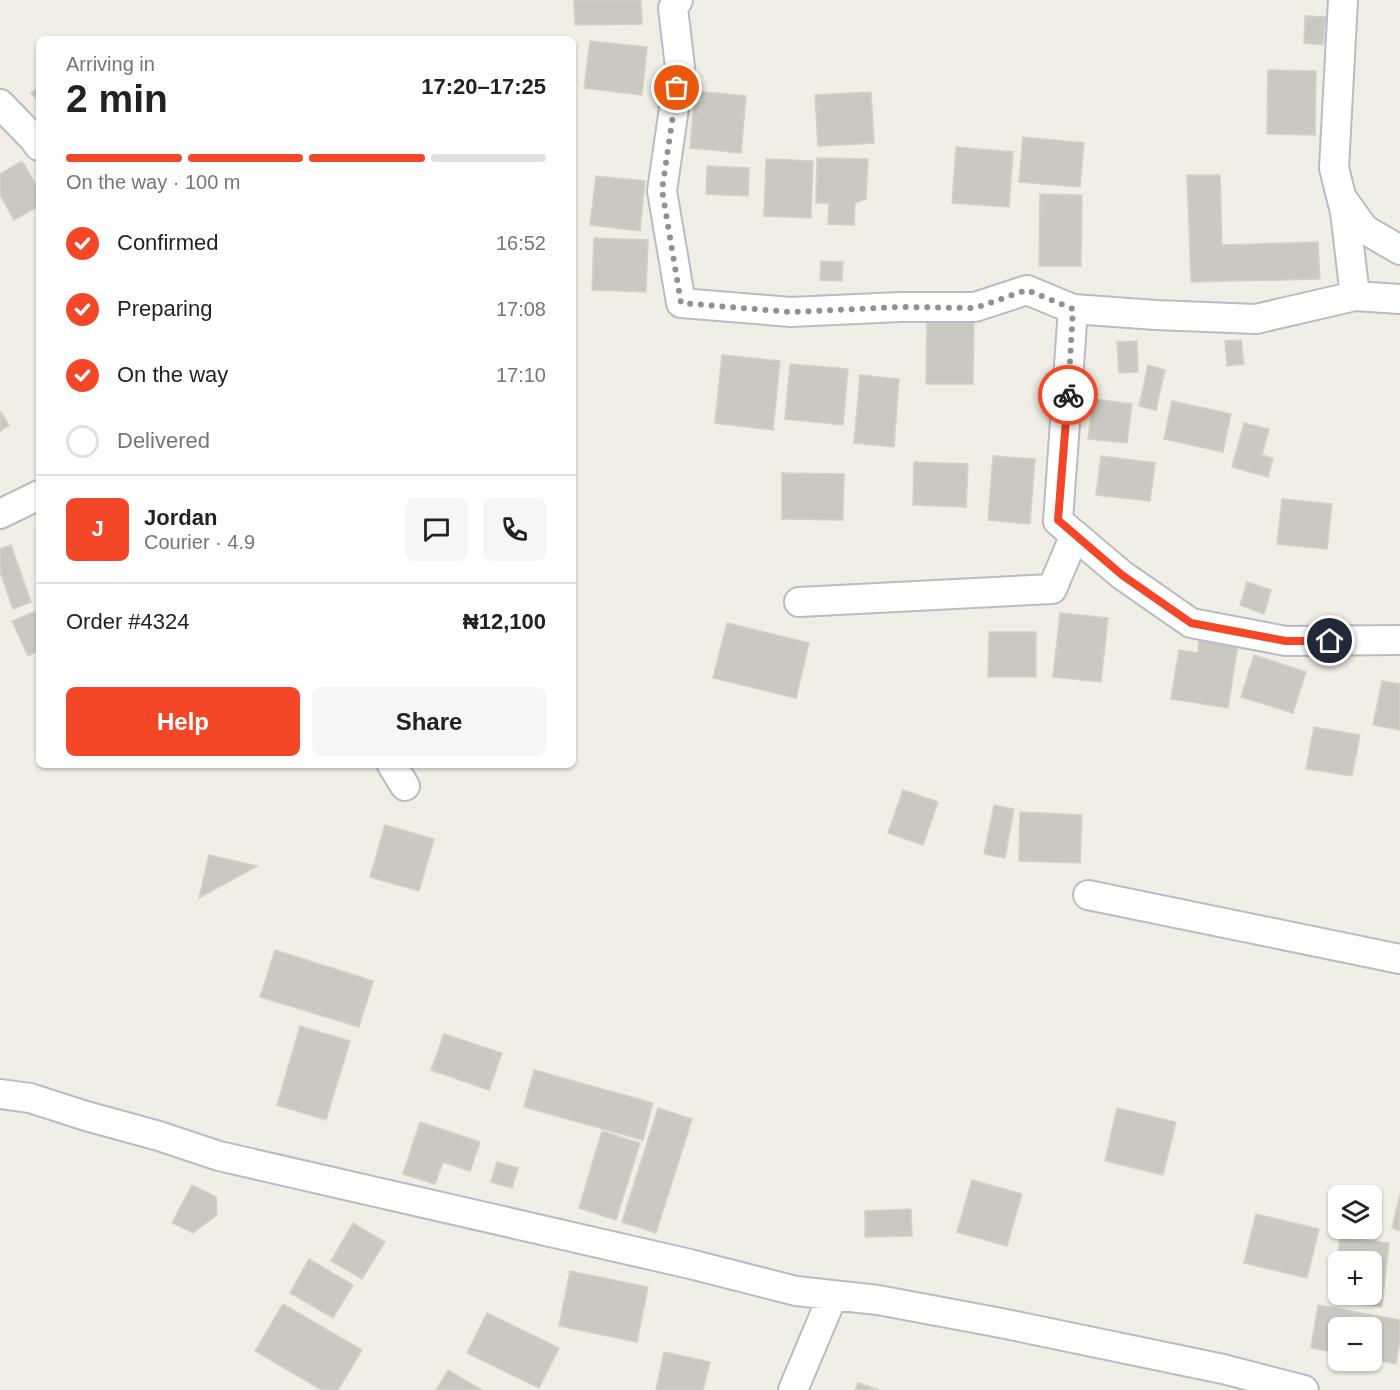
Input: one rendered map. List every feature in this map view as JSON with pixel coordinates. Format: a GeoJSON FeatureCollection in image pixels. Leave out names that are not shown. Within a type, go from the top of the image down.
{"type":"FeatureCollection","features":[{"type":"Feature","properties":{"kind":"street"},"geometry":{"type":"LineString","coordinates":[[678,0],[672,8],[680,67],[662,190],[681,303],[791,312],[900,307],[975,308],[1027,290],[1073,309],[1256,319],[1355,296],[1400,299]]}},
{"type":"Feature","properties":{"kind":"street"},"geometry":{"type":"LineString","coordinates":[[1343,0],[1334,168],[1345,212],[1355,296]]}},
{"type":"Feature","properties":{"kind":"street"},"geometry":{"type":"LineString","coordinates":[[0,104],[36,142]]}},
{"type":"Feature","properties":{"kind":"street"},"geometry":{"type":"LineString","coordinates":[[1341,197],[1364,229],[1400,250]]}},
{"type":"Feature","properties":{"kind":"street"},"geometry":{"type":"LineString","coordinates":[[1073,309],[1058,520],[1122,575],[1191,623],[1286,641],[1400,640]]}},
{"type":"Feature","properties":{"kind":"street"},"geometry":{"type":"LineString","coordinates":[[0,513],[36,496]]}},
{"type":"Feature","properties":{"kind":"street"},"geometry":{"type":"LineString","coordinates":[[799,602],[1052,589],[1075,535]]}},
{"type":"Feature","properties":{"kind":"street"},"geometry":{"type":"LineString","coordinates":[[1088,895],[1400,959]]}},
{"type":"Feature","properties":{"kind":"street"},"geometry":{"type":"LineString","coordinates":[[0,1094],[30,1098],[219,1156],[690,1264],[796,1291],[878,1300],[1001,1323],[1219,1380],[1304,1390]]}},
{"type":"Feature","properties":{"kind":"street"},"geometry":{"type":"LineString","coordinates":[[793,1390],[832,1295]]}},
{"type":"Feature","properties":{"kind":"building"},"geometry":{"type":"Polygon","coordinates":[[[574,0],[641,0],[642,24],[575,25],[574,0]]]}},
{"type":"Feature","properties":{"kind":"building"},"geometry":{"type":"Polygon","coordinates":[[[1305,16],[1326,17],[1323,45],[1304,43],[1305,16]]]}},
{"type":"Feature","properties":{"kind":"building"},"geometry":{"type":"Polygon","coordinates":[[[590,41],[647,47],[642,95],[584,88],[590,41]]]}},
{"type":"Feature","properties":{"kind":"building"},"geometry":{"type":"Polygon","coordinates":[[[1268,70],[1316,71],[1315,135],[1267,134],[1268,70]]]}},
{"type":"Feature","properties":{"kind":"building"},"geometry":{"type":"Polygon","coordinates":[[[36,89],[36,99],[31,93],[36,89]]]}},
{"type":"Feature","properties":{"kind":"building"},"geometry":{"type":"Polygon","coordinates":[[[695,91],[746,96],[741,153],[690,148],[695,91]]]}},
{"type":"Feature","properties":{"kind":"building"},"geometry":{"type":"Polygon","coordinates":[[[871,92],[874,143],[818,146],[815,95],[871,92]]]}},
{"type":"Feature","properties":{"kind":"building"},"geometry":{"type":"Polygon","coordinates":[[[1023,137],[1084,143],[1080,187],[1019,182],[1023,137]]]}},
{"type":"Feature","properties":{"kind":"building"},"geometry":{"type":"Polygon","coordinates":[[[956,147],[1013,152],[1009,207],[952,203],[956,147]]]}},
{"type":"Feature","properties":{"kind":"building"},"geometry":{"type":"Polygon","coordinates":[[[817,158],[868,159],[866,199],[855,203],[854,225],[828,224],[829,203],[816,203],[817,158]]]}},
{"type":"Feature","properties":{"kind":"building"},"geometry":{"type":"Polygon","coordinates":[[[766,159],[813,161],[811,218],[764,216],[766,159]]]}},
{"type":"Feature","properties":{"kind":"building"},"geometry":{"type":"Polygon","coordinates":[[[22,161],[36,185],[36,208],[14,220],[0,195],[0,174],[22,161]]]}},
{"type":"Feature","properties":{"kind":"building"},"geometry":{"type":"Polygon","coordinates":[[[707,166],[749,168],[748,196],[706,194],[707,166]]]}},
{"type":"Feature","properties":{"kind":"building"},"geometry":{"type":"Polygon","coordinates":[[[1187,175],[1220,175],[1222,245],[1318,242],[1320,279],[1191,282],[1187,175]]]}},
{"type":"Feature","properties":{"kind":"building"},"geometry":{"type":"Polygon","coordinates":[[[596,176],[645,181],[640,231],[590,225],[596,176]]]}},
{"type":"Feature","properties":{"kind":"building"},"geometry":{"type":"Polygon","coordinates":[[[1040,194],[1082,195],[1081,266],[1039,266],[1040,194]]]}},
{"type":"Feature","properties":{"kind":"building"},"geometry":{"type":"Polygon","coordinates":[[[594,238],[648,240],[646,292],[592,290],[594,238]]]}},
{"type":"Feature","properties":{"kind":"building"},"geometry":{"type":"Polygon","coordinates":[[[821,261],[843,262],[842,281],[820,280],[821,261]]]}},
{"type":"Feature","properties":{"kind":"building"},"geometry":{"type":"Polygon","coordinates":[[[927,322],[974,322],[973,384],[926,384],[927,322]]]}},
{"type":"Feature","properties":{"kind":"building"},"geometry":{"type":"Polygon","coordinates":[[[1241,340],[1244,364],[1227,366],[1225,341],[1241,340]]]}},
{"type":"Feature","properties":{"kind":"building"},"geometry":{"type":"Polygon","coordinates":[[[1137,341],[1138,372],[1119,373],[1117,342],[1137,341]]]}},
{"type":"Feature","properties":{"kind":"building"},"geometry":{"type":"Polygon","coordinates":[[[722,355],[780,361],[773,430],[715,423],[722,355]]]}},
{"type":"Feature","properties":{"kind":"building"},"geometry":{"type":"Polygon","coordinates":[[[790,364],[848,369],[843,425],[785,419],[790,364]]]}},
{"type":"Feature","properties":{"kind":"building"},"geometry":{"type":"Polygon","coordinates":[[[1148,365],[1165,370],[1156,410],[1139,406],[1148,365]]]}},
{"type":"Feature","properties":{"kind":"building"},"geometry":{"type":"Polygon","coordinates":[[[860,375],[899,379],[894,447],[854,443],[860,375]]]}},
{"type":"Feature","properties":{"kind":"building"},"geometry":{"type":"Polygon","coordinates":[[[1093,399],[1132,404],[1127,443],[1088,439],[1093,399]]]}},
{"type":"Feature","properties":{"kind":"building"},"geometry":{"type":"Polygon","coordinates":[[[1172,401],[1231,414],[1223,452],[1164,439],[1172,401]]]}},
{"type":"Feature","properties":{"kind":"building"},"geometry":{"type":"Polygon","coordinates":[[[0,411],[9,425],[0,431],[0,411]]]}},
{"type":"Feature","properties":{"kind":"building"},"geometry":{"type":"Polygon","coordinates":[[[1244,423],[1269,429],[1262,455],[1273,458],[1268,477],[1232,467],[1244,423]]]}},
{"type":"Feature","properties":{"kind":"building"},"geometry":{"type":"Polygon","coordinates":[[[993,456],[1035,459],[1030,524],[988,520],[993,456]]]}},
{"type":"Feature","properties":{"kind":"building"},"geometry":{"type":"Polygon","coordinates":[[[1101,456],[1155,463],[1150,501],[1096,495],[1101,456]]]}},
{"type":"Feature","properties":{"kind":"building"},"geometry":{"type":"Polygon","coordinates":[[[914,462],[968,464],[966,507],[913,505],[914,462]]]}},
{"type":"Feature","properties":{"kind":"building"},"geometry":{"type":"Polygon","coordinates":[[[782,473],[844,474],[843,520],[782,519],[782,473]]]}},
{"type":"Feature","properties":{"kind":"building"},"geometry":{"type":"Polygon","coordinates":[[[1282,499],[1332,504],[1327,549],[1277,544],[1282,499]]]}},
{"type":"Feature","properties":{"kind":"building"},"geometry":{"type":"Polygon","coordinates":[[[11,545],[31,602],[13,609],[0,572],[0,549],[11,545]]]}},
{"type":"Feature","properties":{"kind":"building"},"geometry":{"type":"Polygon","coordinates":[[[1247,582],[1271,590],[1264,614],[1240,605],[1247,582]]]}},
{"type":"Feature","properties":{"kind":"building"},"geometry":{"type":"Polygon","coordinates":[[[36,611],[36,652],[28,656],[12,621],[36,611]]]}},
{"type":"Feature","properties":{"kind":"building"},"geometry":{"type":"Polygon","coordinates":[[[1060,613],[1108,618],[1101,682],[1053,677],[1060,613]]]}},
{"type":"Feature","properties":{"kind":"building"},"geometry":{"type":"Polygon","coordinates":[[[727,623],[809,643],[796,698],[713,678],[727,623]]]}},
{"type":"Feature","properties":{"kind":"building"},"geometry":{"type":"Polygon","coordinates":[[[989,632],[1036,632],[1036,677],[988,677],[989,632]]]}},
{"type":"Feature","properties":{"kind":"building"},"geometry":{"type":"Polygon","coordinates":[[[1200,632],[1239,638],[1228,708],[1171,699],[1179,650],[1198,653],[1200,632]]]}},
{"type":"Feature","properties":{"kind":"building"},"geometry":{"type":"Polygon","coordinates":[[[1254,655],[1306,672],[1293,713],[1241,697],[1254,655]]]}},
{"type":"Feature","properties":{"kind":"building"},"geometry":{"type":"Polygon","coordinates":[[[1382,681],[1400,684],[1400,730],[1373,725],[1382,681]]]}},
{"type":"Feature","properties":{"kind":"building"},"geometry":{"type":"Polygon","coordinates":[[[1314,727],[1360,735],[1352,776],[1306,769],[1314,727]]]}},
{"type":"Feature","properties":{"kind":"building"},"geometry":{"type":"Polygon","coordinates":[[[903,790],[938,802],[923,845],[888,833],[903,790]]]}},
{"type":"Feature","properties":{"kind":"building"},"geometry":{"type":"Polygon","coordinates":[[[994,805],[1014,809],[1005,858],[984,854],[994,805]]]}},
{"type":"Feature","properties":{"kind":"building"},"geometry":{"type":"Polygon","coordinates":[[[1020,812],[1082,815],[1080,863],[1019,861],[1020,812]]]}},
{"type":"Feature","properties":{"kind":"building"},"geometry":{"type":"Polygon","coordinates":[[[385,825],[434,839],[419,891],[370,877],[385,825]]]}},
{"type":"Feature","properties":{"kind":"building"},"geometry":{"type":"Polygon","coordinates":[[[209,855],[257,866],[199,898],[209,855]]]}},
{"type":"Feature","properties":{"kind":"building"},"geometry":{"type":"Polygon","coordinates":[[[275,950],[373,981],[359,1027],[260,997],[275,950]]]}},
{"type":"Feature","properties":{"kind":"building"},"geometry":{"type":"Polygon","coordinates":[[[300,1026],[350,1041],[326,1120],[277,1105],[300,1026]]]}},
{"type":"Feature","properties":{"kind":"building"},"geometry":{"type":"Polygon","coordinates":[[[444,1034],[502,1053],[489,1090],[431,1070],[444,1034]]]}},
{"type":"Feature","properties":{"kind":"building"},"geometry":{"type":"Polygon","coordinates":[[[534,1070],[653,1103],[643,1140],[524,1107],[534,1070]]]}},
{"type":"Feature","properties":{"kind":"building"},"geometry":{"type":"Polygon","coordinates":[[[658,1108],[692,1119],[656,1233],[622,1222],[658,1108]]]}},
{"type":"Feature","properties":{"kind":"building"},"geometry":{"type":"Polygon","coordinates":[[[1117,1108],[1176,1122],[1163,1175],[1105,1161],[1117,1108]]]}},
{"type":"Feature","properties":{"kind":"building"},"geometry":{"type":"Polygon","coordinates":[[[420,1122],[480,1142],[470,1171],[443,1162],[435,1184],[403,1174],[420,1122]]]}},
{"type":"Feature","properties":{"kind":"building"},"geometry":{"type":"Polygon","coordinates":[[[602,1131],[640,1143],[616,1220],[579,1208],[602,1131]]]}},
{"type":"Feature","properties":{"kind":"building"},"geometry":{"type":"Polygon","coordinates":[[[497,1162],[518,1168],[512,1188],[491,1182],[497,1162]]]}},
{"type":"Feature","properties":{"kind":"building"},"geometry":{"type":"Polygon","coordinates":[[[972,1180],[1022,1194],[1007,1246],[957,1232],[972,1180]]]}},
{"type":"Feature","properties":{"kind":"building"},"geometry":{"type":"Polygon","coordinates":[[[192,1185],[216,1197],[217,1215],[193,1233],[172,1223],[192,1185]]]}},
{"type":"Feature","properties":{"kind":"building"},"geometry":{"type":"Polygon","coordinates":[[[1400,1195],[1400,1231],[1392,1228],[1400,1195]]]}},
{"type":"Feature","properties":{"kind":"building"},"geometry":{"type":"Polygon","coordinates":[[[911,1209],[912,1236],[865,1237],[865,1211],[911,1209]]]}},
{"type":"Feature","properties":{"kind":"building"},"geometry":{"type":"Polygon","coordinates":[[[1256,1214],[1319,1229],[1307,1278],[1244,1263],[1256,1214]]]}},
{"type":"Feature","properties":{"kind":"building"},"geometry":{"type":"Polygon","coordinates":[[[353,1223],[385,1242],[362,1279],[331,1261],[353,1223]]]}},
{"type":"Feature","properties":{"kind":"building"},"geometry":{"type":"Polygon","coordinates":[[[1340,1239],[1389,1243],[1382,1307],[1365,1305],[1382,1305],[1382,1251],[1338,1251],[1340,1239]]]}},
{"type":"Feature","properties":{"kind":"building"},"geometry":{"type":"Polygon","coordinates":[[[309,1259],[353,1285],[333,1318],[290,1293],[309,1259]]]}},
{"type":"Feature","properties":{"kind":"building"},"geometry":{"type":"Polygon","coordinates":[[[570,1271],[648,1287],[637,1342],[559,1326],[570,1271]]]}},
{"type":"Feature","properties":{"kind":"building"},"geometry":{"type":"Polygon","coordinates":[[[283,1304],[362,1350],[338,1390],[322,1390],[255,1351],[283,1304]]]}},
{"type":"Feature","properties":{"kind":"building"},"geometry":{"type":"Polygon","coordinates":[[[1318,1305],[1400,1320],[1400,1340],[1396,1364],[1382,1361],[1382,1317],[1328,1317],[1328,1351],[1311,1348],[1318,1305]]]}},
{"type":"Feature","properties":{"kind":"building"},"geometry":{"type":"Polygon","coordinates":[[[487,1313],[559,1348],[539,1388],[467,1353],[487,1313]]]}},
{"type":"Feature","properties":{"kind":"building"},"geometry":{"type":"Polygon","coordinates":[[[664,1352],[710,1362],[703,1390],[656,1390],[664,1352]]]}},
{"type":"Feature","properties":{"kind":"building"},"geometry":{"type":"Polygon","coordinates":[[[448,1370],[482,1390],[436,1390],[448,1370]]]}},
{"type":"Feature","properties":{"kind":"building"},"geometry":{"type":"Polygon","coordinates":[[[858,1383],[879,1390],[855,1390],[858,1383]]]}},
{"type":"Feature","properties":{"kind":"way so far"},"geometry":{"type":"LineString","coordinates":[[677,88],[662,190],[681,303],[791,312],[900,307],[975,308],[1027,290],[1073,309],[1068,395]]}},
{"type":"Feature","properties":{"kind":"route"},"geometry":{"type":"LineString","coordinates":[[1068,395],[1058,520],[1122,575],[1191,623],[1286,641],[1330,641]]}}]}
